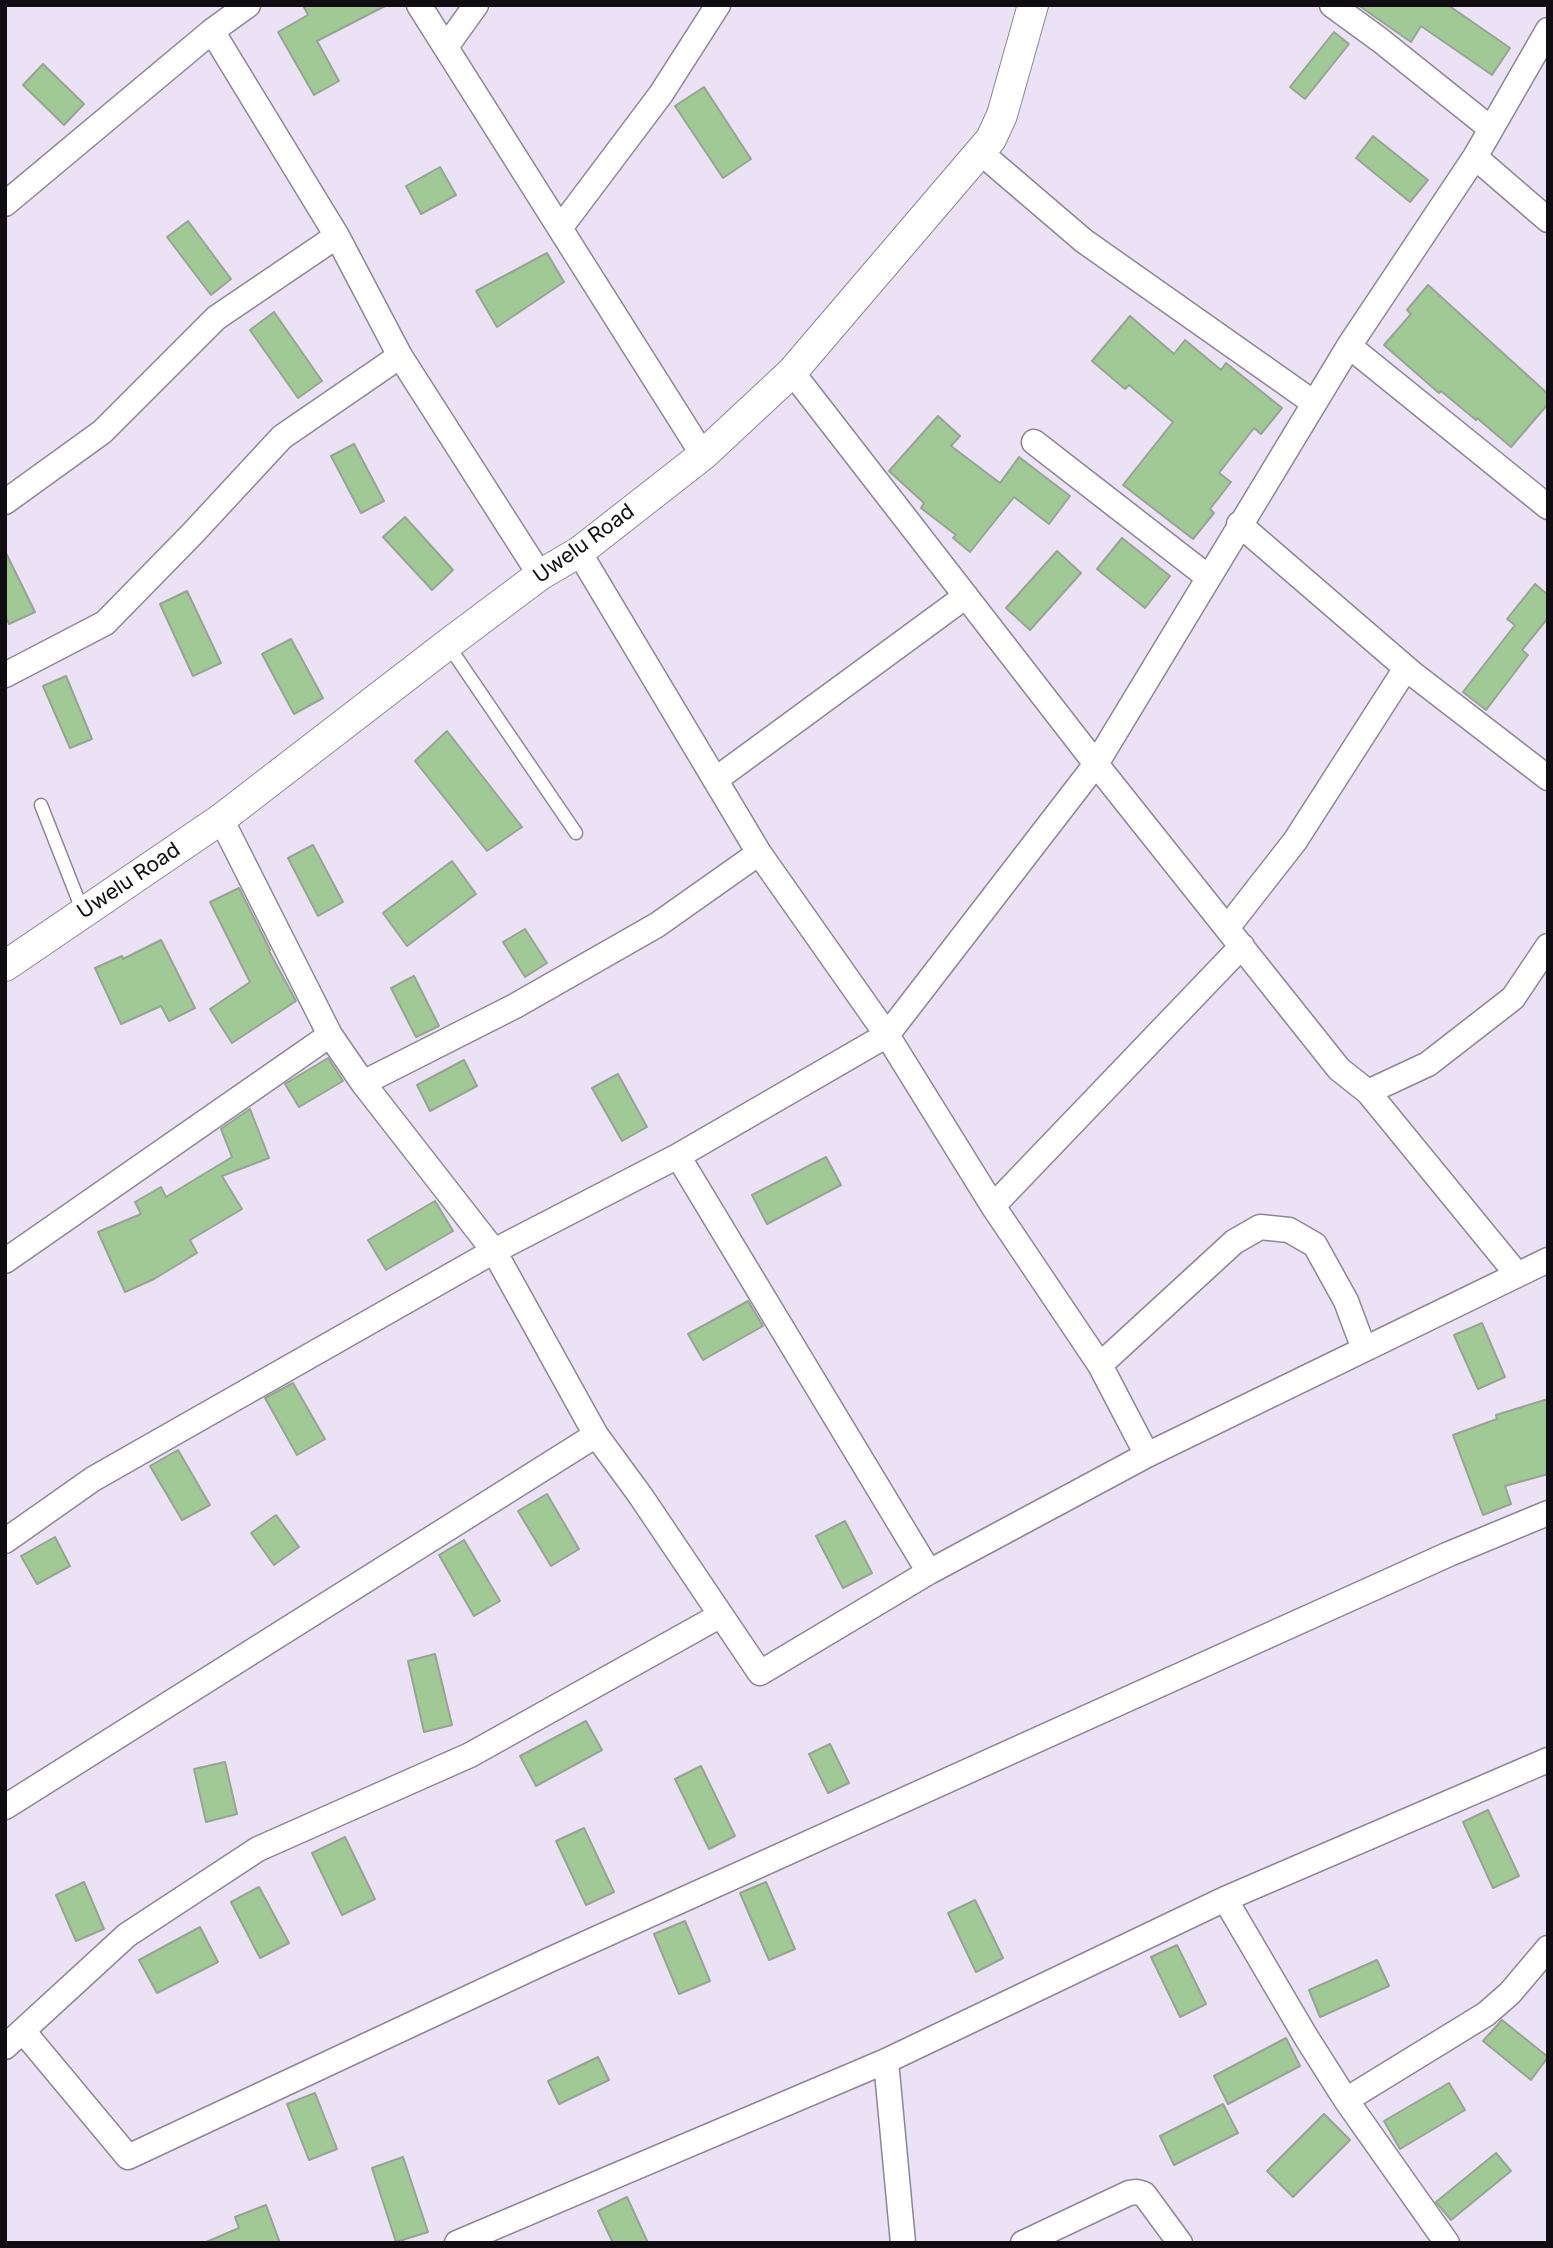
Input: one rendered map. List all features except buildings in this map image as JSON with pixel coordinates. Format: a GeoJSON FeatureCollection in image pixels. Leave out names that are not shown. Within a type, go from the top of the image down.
{"type":"FeatureCollection","features":[{"type":"Feature","properties":{"kind":"street"},"geometry":{"type":"LineString","coordinates":[[5,204],[212,31],[248,5]]}},
{"type":"Feature","properties":{"kind":"street"},"geometry":{"type":"LineString","coordinates":[[419,5],[703,455]]}},
{"type":"Feature","properties":{"kind":"street"},"geometry":{"type":"LineString","coordinates":[[446,47],[477,5]]}},
{"type":"Feature","properties":{"kind":"street"},"geometry":{"type":"LineString","coordinates":[[561,227],[661,94],[718,5]]}},
{"type":"Feature","properties":{"kind":"street","name":"Uwelu Road"},"geometry":{"type":"LineString","coordinates":[[5,966],[221,820],[540,575],[579,552],[703,455],[792,372],[991,139],[1002,115],[1033,5]]}},
{"type":"Feature","properties":{"kind":"street"},"geometry":{"type":"LineString","coordinates":[[1332,5],[1490,128]]}},
{"type":"Feature","properties":{"kind":"street"},"geometry":{"type":"LineString","coordinates":[[5,1541],[93,1479],[494,1251],[678,1156],[887,1035],[1096,764],[1349,346],[1475,157],[1548,30]]}},
{"type":"Feature","properties":{"kind":"street"},"geometry":{"type":"LineString","coordinates":[[212,31],[337,236],[400,356],[540,575]]}},
{"type":"Feature","properties":{"kind":"street"},"geometry":{"type":"LineString","coordinates":[[980,152],[1084,242],[1314,403]]}},
{"type":"Feature","properties":{"kind":"street"},"geometry":{"type":"LineString","coordinates":[[1475,157],[1548,220]]}},
{"type":"Feature","properties":{"kind":"street"},"geometry":{"type":"LineString","coordinates":[[5,502],[102,432],[216,318],[337,236]]}},
{"type":"Feature","properties":{"kind":"street"},"geometry":{"type":"LineString","coordinates":[[1349,346],[1548,507]]}},
{"type":"Feature","properties":{"kind":"street"},"geometry":{"type":"LineString","coordinates":[[5,675],[105,623],[282,437],[400,356]]}},
{"type":"Feature","properties":{"kind":"street"},"geometry":{"type":"LineString","coordinates":[[792,372],[1096,764],[1339,1069],[1368,1092],[1516,1273]]}},
{"type":"Feature","properties":{"kind":"street"},"geometry":{"type":"LineString","coordinates":[[1034,442],[1208,577]]}},
{"type":"Feature","properties":{"kind":"street"},"geometry":{"type":"LineString","coordinates":[[1239,524],[1406,668],[1548,778]]}},
{"type":"Feature","properties":{"kind":"street"},"geometry":{"type":"LineString","coordinates":[[579,552],[759,853],[887,1035],[993,1206],[1100,1365],[1147,1455]]}},
{"type":"Feature","properties":{"kind":"street"},"geometry":{"type":"LineString","coordinates":[[715,780],[966,596]]}},
{"type":"Feature","properties":{"kind":"street"},"geometry":{"type":"LineString","coordinates":[[993,1206],[1234,937],[1406,668]]}},
{"type":"Feature","properties":{"kind":"street"},"geometry":{"type":"LineString","coordinates":[[221,820],[330,1035],[363,1083],[494,1251],[596,1435],[760,1672],[929,1572],[1147,1455],[1516,1273],[1548,1260]]}},
{"type":"Feature","properties":{"kind":"street"},"geometry":{"type":"LineString","coordinates":[[363,1083],[515,1006],[657,925],[759,853]]}},
{"type":"Feature","properties":{"kind":"street"},"geometry":{"type":"LineString","coordinates":[[1368,1092],[1428,1063],[1513,998],[1548,946]]}},
{"type":"Feature","properties":{"kind":"street"},"geometry":{"type":"LineString","coordinates":[[5,1261],[330,1035]]}},
{"type":"Feature","properties":{"kind":"street"},"geometry":{"type":"LineString","coordinates":[[678,1156],[929,1572]]}},
{"type":"Feature","properties":{"kind":"street"},"geometry":{"type":"LineString","coordinates":[[1100,1365],[1226,1249],[1260,1227],[1289,1230],[1315,1245],[1346,1301],[1364,1349]]}},
{"type":"Feature","properties":{"kind":"street"},"geometry":{"type":"LineString","coordinates":[[5,1807],[596,1435]]}},
{"type":"Feature","properties":{"kind":"street"},"geometry":{"type":"LineString","coordinates":[[721,1615],[470,1755],[258,1849],[127,1935],[14,2039],[128,2157],[547,1961],[1437,1560],[1548,1513]]}},
{"type":"Feature","properties":{"kind":"street"},"geometry":{"type":"LineString","coordinates":[[457,2243],[886,2061],[1225,1899],[1548,1760]]}},
{"type":"Feature","properties":{"kind":"street"},"geometry":{"type":"LineString","coordinates":[[1225,1899],[1346,2100],[1447,2243]]}},
{"type":"Feature","properties":{"kind":"street"},"geometry":{"type":"LineString","coordinates":[[1346,2100],[1486,2014],[1510,1993],[1548,1948]]}},
{"type":"Feature","properties":{"kind":"street"},"geometry":{"type":"LineString","coordinates":[[886,2061],[903,2243]]}},
{"type":"Feature","properties":{"kind":"street"},"geometry":{"type":"LineString","coordinates":[[1023,2243],[1136,2192],[1144,2194],[1180,2243]]}},
{"type":"Feature","properties":{"kind":"lane"},"geometry":{"type":"LineString","coordinates":[[448,644],[576,833]]}},
{"type":"Feature","properties":{"kind":"lane"},"geometry":{"type":"LineString","coordinates":[[41,805],[83,912]]}}]}
